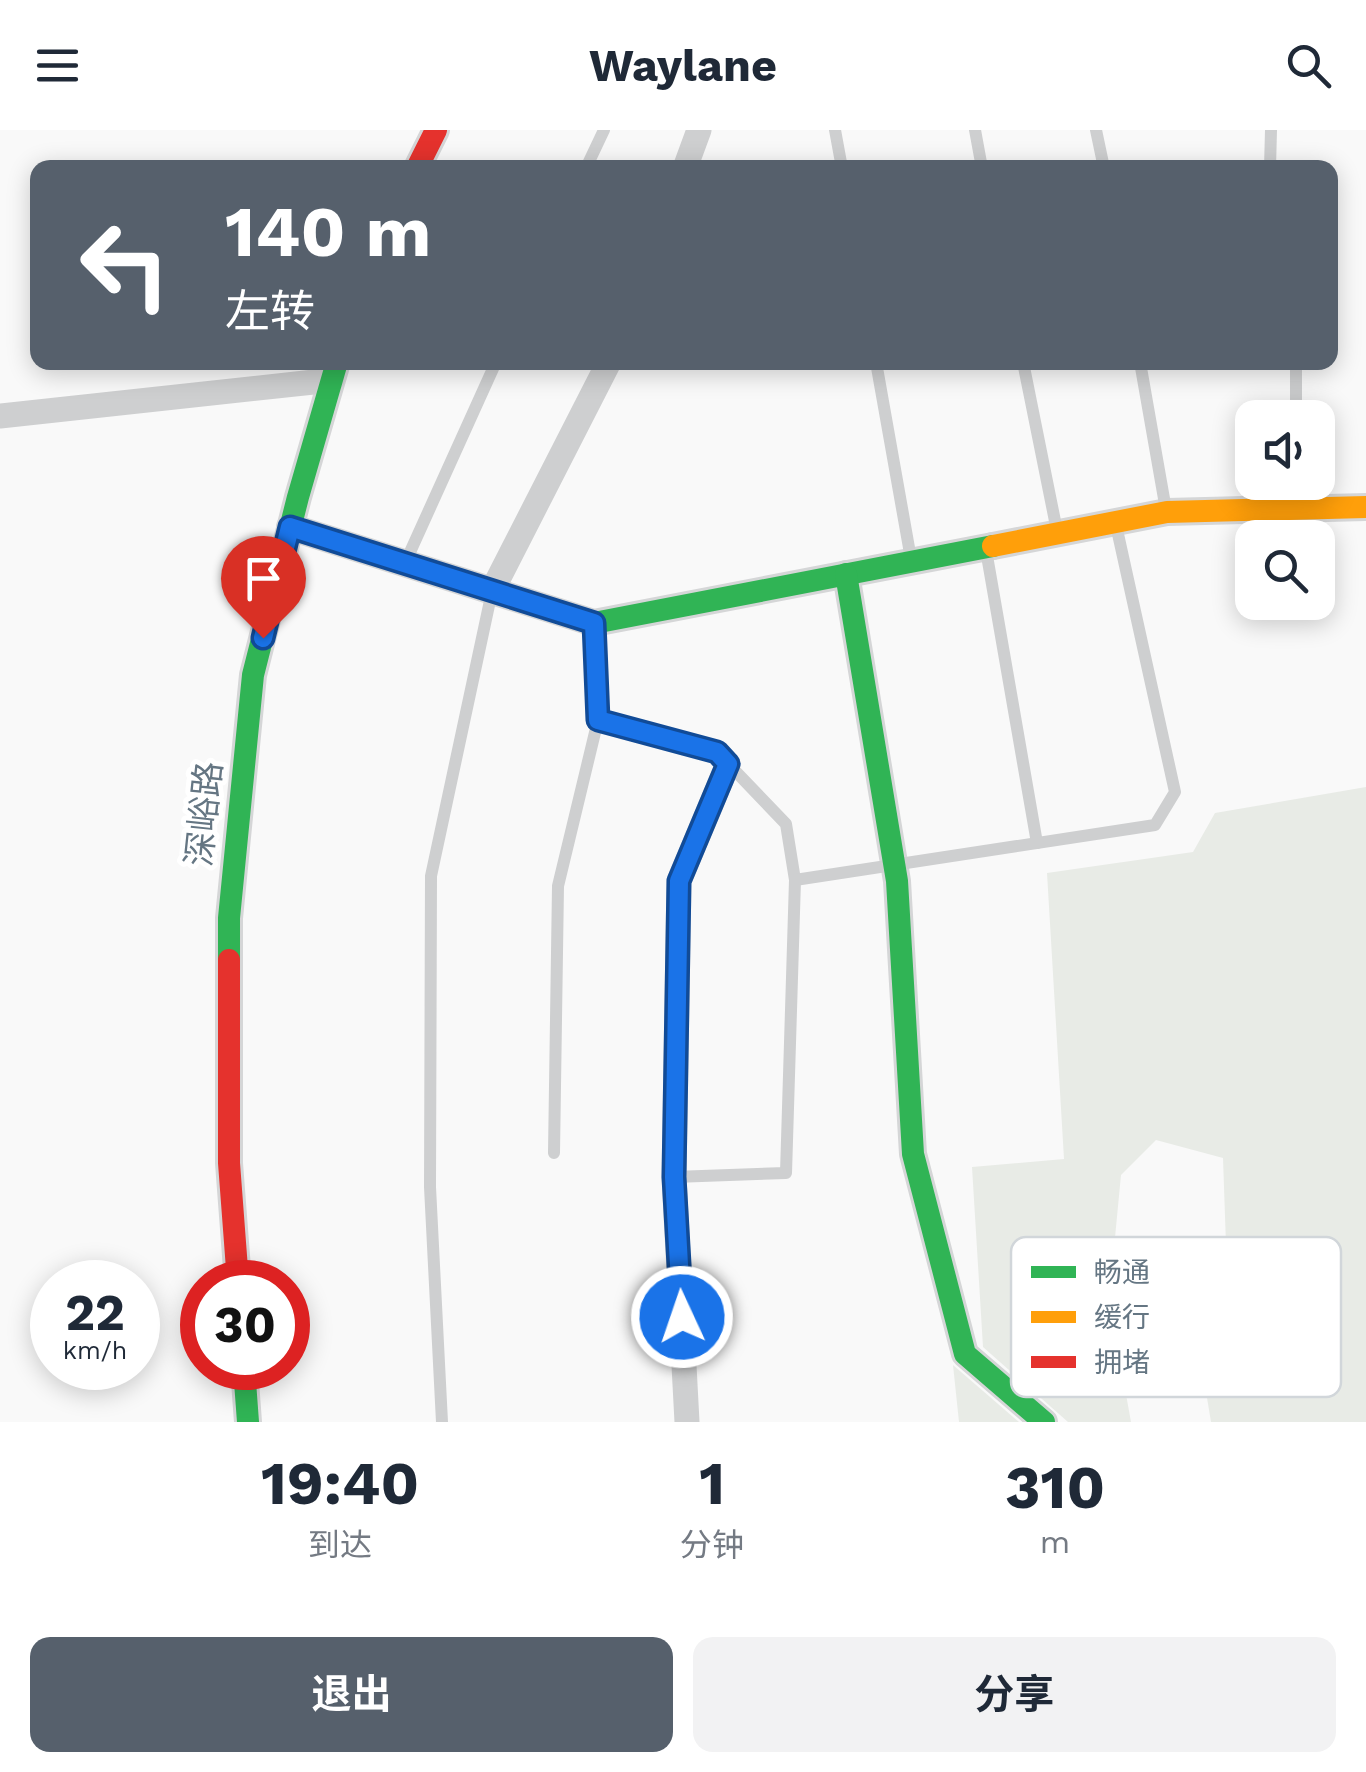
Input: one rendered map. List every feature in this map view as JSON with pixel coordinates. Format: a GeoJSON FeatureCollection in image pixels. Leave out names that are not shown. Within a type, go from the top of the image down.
{"type":"FeatureCollection","features":[{"type":"Feature","properties":{"kind":"street"},"geometry":{"type":"LineString","coordinates":[[420,160],[436,130]]}},
{"type":"Feature","properties":{"kind":"street"},"geometry":{"type":"LineString","coordinates":[[688,160],[698,130]]}},
{"type":"Feature","properties":{"kind":"street"},"geometry":{"type":"LineString","coordinates":[[492,591],[605,370]]}},
{"type":"Feature","properties":{"kind":"street"},"geometry":{"type":"LineString","coordinates":[[0,416],[335,371]]}},
{"type":"Feature","properties":{"kind":"street","name":"深峪路"},"geometry":{"type":"LineString","coordinates":[[236,1260],[229,1163],[229,918],[254,675],[290,527],[335,371]]}},
{"type":"Feature","properties":{"kind":"street"},"geometry":{"type":"LineString","coordinates":[[290,527],[594,623],[1167,512],[1366,507]]}},
{"type":"Feature","properties":{"kind":"street"},"geometry":{"type":"LineString","coordinates":[[846,574],[895,865],[914,1154],[965,1354],[1011,1394]]}},
{"type":"Feature","properties":{"kind":"street"},"geometry":{"type":"LineString","coordinates":[[687,1422],[674,1177],[679,881],[728,764]]}},
{"type":"Feature","properties":{"kind":"street"},"geometry":{"type":"LineString","coordinates":[[246,1390],[248,1422]]}},
{"type":"Feature","properties":{"kind":"street"},"geometry":{"type":"LineString","coordinates":[[1015,1397],[1044,1422]]}},
{"type":"Feature","properties":{"kind":"lane"},"geometry":{"type":"LineString","coordinates":[[590,160],[604,130]]}},
{"type":"Feature","properties":{"kind":"lane"},"geometry":{"type":"LineString","coordinates":[[835,130],[841,160]]}},
{"type":"Feature","properties":{"kind":"lane"},"geometry":{"type":"LineString","coordinates":[[974,130],[980,160]]}},
{"type":"Feature","properties":{"kind":"lane"},"geometry":{"type":"LineString","coordinates":[[1096,130],[1102,160]]}},
{"type":"Feature","properties":{"kind":"lane"},"geometry":{"type":"LineString","coordinates":[[1270,160],[1271,130]]}},
{"type":"Feature","properties":{"kind":"lane"},"geometry":{"type":"LineString","coordinates":[[406,564],[492,370]]}},
{"type":"Feature","properties":{"kind":"lane"},"geometry":{"type":"LineString","coordinates":[[877,370],[912,562]]}},
{"type":"Feature","properties":{"kind":"lane"},"geometry":{"type":"LineString","coordinates":[[1024,370],[1058,534]]}},
{"type":"Feature","properties":{"kind":"lane"},"geometry":{"type":"LineString","coordinates":[[1141,370],[1167,512]]}},
{"type":"Feature","properties":{"kind":"lane"},"geometry":{"type":"LineString","coordinates":[[1296,370],[1296,400]]}},
{"type":"Feature","properties":{"kind":"lane"},"geometry":{"type":"LineString","coordinates":[[1297,500],[1297,509]]}},
{"type":"Feature","properties":{"kind":"lane"},"geometry":{"type":"LineString","coordinates":[[795,880],[1155,825],[1176,792],[1116,522]]}},
{"type":"Feature","properties":{"kind":"lane"},"geometry":{"type":"LineString","coordinates":[[985,548],[1036,844]]}},
{"type":"Feature","properties":{"kind":"lane"},"geometry":{"type":"LineString","coordinates":[[442,1422],[430,1187],[432,876],[492,591]]}},
{"type":"Feature","properties":{"kind":"lane"},"geometry":{"type":"LineString","coordinates":[[554,1153],[558,886],[598,720],[594,623]]}},
{"type":"Feature","properties":{"kind":"lane"},"geometry":{"type":"LineString","coordinates":[[598,720],[717,752],[786,824],[795,880],[786,1173],[674,1177]]}},
{"type":"Feature","properties":{"kind":"shaded area"},"geometry":{"type":"Polygon","coordinates":[[[1366,787],[1366,1422],[1211,1422],[1207,1397],[1341,1397],[1341,1237],[1226,1237],[1223,1158],[1156,1140],[1121,1175],[1115,1237],[1011,1237],[1011,1372],[983,1347],[972,1167],[1064,1159],[1047,873],[1193,852],[1215,813],[1366,787]]]}},
{"type":"Feature","properties":{"kind":"shaded area"},"geometry":{"type":"Polygon","coordinates":[[[953,1365],[1019,1422],[959,1422],[953,1365]]]}},
{"type":"Feature","properties":{"kind":"shaded area"},"geometry":{"type":"Polygon","coordinates":[[[1040,1397],[1126,1397],[1131,1422],[1068,1422],[1040,1397]]]}},
{"type":"Feature","properties":{"kind":"traffic: fast"},"geometry":{"type":"LineString","coordinates":[[229,960],[229,918],[253,675],[335,370]]}},
{"type":"Feature","properties":{"kind":"traffic: fast"},"geometry":{"type":"LineString","coordinates":[[290,527],[594,623],[993,546]]}},
{"type":"Feature","properties":{"kind":"traffic: fast"},"geometry":{"type":"LineString","coordinates":[[846,574],[897,881],[913,1154],[965,1354],[1011,1394]]}},
{"type":"Feature","properties":{"kind":"traffic: fast"},"geometry":{"type":"LineString","coordinates":[[246,1390],[248,1422]]}},
{"type":"Feature","properties":{"kind":"traffic: fast"},"geometry":{"type":"LineString","coordinates":[[1015,1397],[1044,1422]]}},
{"type":"Feature","properties":{"kind":"traffic: slow"},"geometry":{"type":"LineString","coordinates":[[993,546],[1167,512],[1366,507]]}},
{"type":"Feature","properties":{"kind":"traffic: jam"},"geometry":{"type":"LineString","coordinates":[[421,160],[436,130]]}},
{"type":"Feature","properties":{"kind":"traffic: jam"},"geometry":{"type":"LineString","coordinates":[[229,960],[229,1163],[236,1260]]}},
{"type":"Feature","properties":{"kind":"route"},"geometry":{"type":"LineString","coordinates":[[263,638],[290,527],[594,623],[598,720],[717,752],[728,764],[679,881],[674,1177],[682,1317]]}}]}
